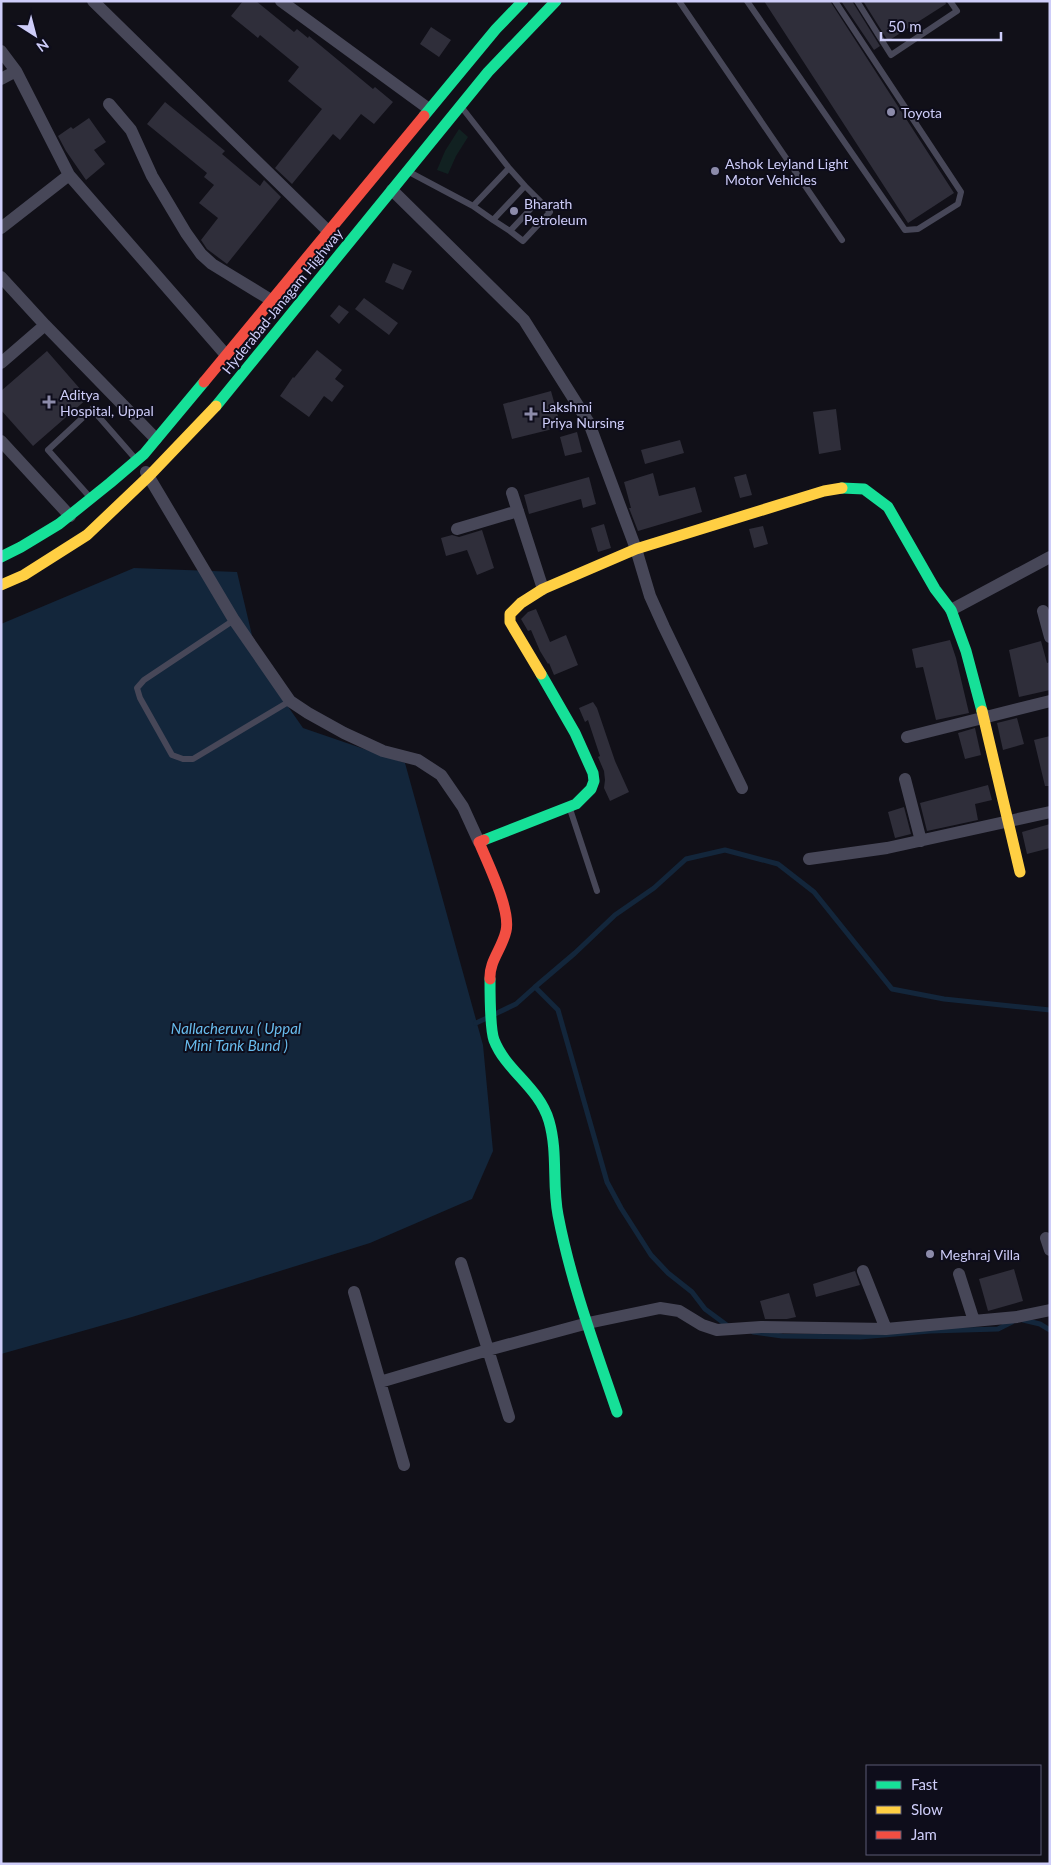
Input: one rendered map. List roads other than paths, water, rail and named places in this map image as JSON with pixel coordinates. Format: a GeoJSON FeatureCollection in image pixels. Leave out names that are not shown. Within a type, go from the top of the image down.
{"type":"FeatureCollection","features":[{"type":"Feature","properties":{"kind":"main road","name":"Hyderabad-Janagam Highway"},"geometry":{"type":"LineString","coordinates":[[1,557],[24,547],[70,516],[92,500],[137,460],[496,29],[523,1]]}},
{"type":"Feature","properties":{"kind":"main road","name":"Hyderabad-Janagam Highway"},"geometry":{"type":"LineString","coordinates":[[1,585],[24,575],[87,535],[150,476],[209,415],[488,72],[556,1]]}},
{"type":"Feature","properties":{"kind":"main road"},"geometry":{"type":"LineString","coordinates":[[617,1412],[588,1323],[558,1212],[551,1129],[545,1109],[533,1089],[497,1048],[493,1038],[488,976],[489,969],[506,931],[506,910],[478,842],[503,834],[576,804],[591,789],[594,781],[593,773],[575,733],[510,622],[510,614],[521,603],[543,589],[636,549],[824,491],[853,487],[864,489],[888,507],[935,589],[951,610],[966,651],[984,718],[1020,872]]}},
{"type":"Feature","properties":{"kind":"street"},"geometry":{"type":"LineString","coordinates":[[94,1],[328,231]]}},
{"type":"Feature","properties":{"kind":"street"},"geometry":{"type":"LineString","coordinates":[[281,1],[429,109]]}},
{"type":"Feature","properties":{"kind":"street"},"geometry":{"type":"LineString","coordinates":[[1,51],[16,71],[69,176],[226,355]]}},
{"type":"Feature","properties":{"kind":"street"},"geometry":{"type":"LineString","coordinates":[[1,79],[16,71]]}},
{"type":"Feature","properties":{"kind":"street"},"geometry":{"type":"LineString","coordinates":[[109,104],[131,130],[152,176],[186,233],[201,254],[212,264],[271,300]]}},
{"type":"Feature","properties":{"kind":"street"},"geometry":{"type":"LineString","coordinates":[[1,228],[69,176]]}},
{"type":"Feature","properties":{"kind":"street"},"geometry":{"type":"LineString","coordinates":[[392,190],[524,320],[589,423],[636,549],[650,596],[742,788]]}},
{"type":"Feature","properties":{"kind":"street"},"geometry":{"type":"LineString","coordinates":[[1,276],[45,325],[156,439]]}},
{"type":"Feature","properties":{"kind":"street"},"geometry":{"type":"LineString","coordinates":[[1,364],[45,325]]}},
{"type":"Feature","properties":{"kind":"street"},"geometry":{"type":"LineString","coordinates":[[1,441],[70,516]]}},
{"type":"Feature","properties":{"kind":"street"},"geometry":{"type":"LineString","coordinates":[[137,460],[150,476],[234,620],[290,700],[308,714],[344,733],[383,751],[418,760],[441,775],[463,807],[478,842]]}},
{"type":"Feature","properties":{"kind":"street"},"geometry":{"type":"LineString","coordinates":[[512,492],[543,589]]}},
{"type":"Feature","properties":{"kind":"street"},"geometry":{"type":"LineString","coordinates":[[457,529],[518,512]]}},
{"type":"Feature","properties":{"kind":"street"},"geometry":{"type":"LineString","coordinates":[[951,610],[1050,557]]}},
{"type":"Feature","properties":{"kind":"street"},"geometry":{"type":"LineString","coordinates":[[1043,611],[1050,637]]}},
{"type":"Feature","properties":{"kind":"street"},"geometry":{"type":"LineString","coordinates":[[907,737],[1050,701]]}},
{"type":"Feature","properties":{"kind":"street"},"geometry":{"type":"LineString","coordinates":[[904,779],[921,841]]}},
{"type":"Feature","properties":{"kind":"street"},"geometry":{"type":"LineString","coordinates":[[809,859],[886,848],[1050,812]]}},
{"type":"Feature","properties":{"kind":"street"},"geometry":{"type":"LineString","coordinates":[[1046,1238],[1050,1250]]}},
{"type":"Feature","properties":{"kind":"street"},"geometry":{"type":"LineString","coordinates":[[461,1263],[509,1417]]}},
{"type":"Feature","properties":{"kind":"street"},"geometry":{"type":"LineString","coordinates":[[863,1271],[886,1330]]}},
{"type":"Feature","properties":{"kind":"street"},"geometry":{"type":"LineString","coordinates":[[959,1274],[974,1321]]}},
{"type":"Feature","properties":{"kind":"street"},"geometry":{"type":"LineString","coordinates":[[354,1292],[404,1465]]}},
{"type":"Feature","properties":{"kind":"street"},"geometry":{"type":"LineString","coordinates":[[380,1382],[588,1323],[660,1308],[679,1311],[702,1325],[718,1330],[760,1328],[886,1330],[1017,1317],[1050,1310]]}},
{"type":"Feature","properties":{"kind":"lane"},"geometry":{"type":"LineString","coordinates":[[679,1],[842,240]]}},
{"type":"Feature","properties":{"kind":"lane"},"geometry":{"type":"LineString","coordinates":[[747,1],[905,230],[918,229],[958,204],[961,192],[835,1]]}},
{"type":"Feature","properties":{"kind":"lane"},"geometry":{"type":"LineString","coordinates":[[856,1],[891,55],[957,11],[950,1]]}},
{"type":"Feature","properties":{"kind":"lane"},"geometry":{"type":"LineString","coordinates":[[407,172],[473,206],[523,241],[550,212],[525,186],[461,106]]}},
{"type":"Feature","properties":{"kind":"lane"},"geometry":{"type":"LineString","coordinates":[[473,206],[510,168]]}},
{"type":"Feature","properties":{"kind":"lane"},"geometry":{"type":"LineString","coordinates":[[493,220],[525,186]]}},
{"type":"Feature","properties":{"kind":"lane"},"geometry":{"type":"LineString","coordinates":[[510,231],[540,200]]}},
{"type":"Feature","properties":{"kind":"lane"},"geometry":{"type":"LineString","coordinates":[[92,500],[48,450],[92,409],[137,460]]}},
{"type":"Feature","properties":{"kind":"lane"},"geometry":{"type":"LineString","coordinates":[[234,620],[144,680],[138,688],[140,698],[172,755],[183,759],[194,759],[290,700]]}},
{"type":"Feature","properties":{"kind":"lane"},"geometry":{"type":"LineString","coordinates":[[569,807],[597,891]]}},
{"type":"Feature","properties":{"kind":"water","name":"Nallacheruvu ( Uppal Mini Tank Bund )"},"geometry":{"type":"Polygon","coordinates":[[[134,568],[237,572],[259,665],[303,728],[405,763],[483,1045],[493,1151],[472,1199],[370,1243],[132,1317],[1,1354],[1,624],[134,568]]]}},
{"type":"Feature","properties":{"kind":"waterway"},"geometry":{"type":"LineString","coordinates":[[535,987],[615,915],[654,888],[686,859],[725,850],[778,864],[814,892],[892,989],[944,999],[1050,1010]]}},
{"type":"Feature","properties":{"kind":"waterway"},"geometry":{"type":"LineString","coordinates":[[495,1014],[516,1004],[535,987],[558,1010],[607,1182],[651,1255],[668,1273],[692,1292],[705,1309],[728,1326]]}},
{"type":"Feature","properties":{"kind":"waterway"},"geometry":{"type":"LineString","coordinates":[[476,1023],[487,1018]]}},
{"type":"Feature","properties":{"kind":"waterway"},"geometry":{"type":"LineString","coordinates":[[1023,1320],[1040,1324],[1050,1330]]}},
{"type":"Feature","properties":{"kind":"waterway"},"geometry":{"type":"LineString","coordinates":[[753,1332],[782,1336],[860,1337],[930,1331],[998,1329],[1012,1322]]}},
{"type":"Feature","properties":{"kind":"place","name":"Toyota"},"geometry":{"type":"Point","coordinates":[891,112]}},
{"type":"Feature","properties":{"kind":"place","name":"Ashok Leyland Light Motor Vehicles"},"geometry":{"type":"Point","coordinates":[715,171]}},
{"type":"Feature","properties":{"kind":"place","name":"Bharath Petroleum"},"geometry":{"type":"Point","coordinates":[514,211]}},
{"type":"Feature","properties":{"kind":"place","name":"Aditya Hospital, Uppal"},"geometry":{"type":"Point","coordinates":[49,402]}},
{"type":"Feature","properties":{"kind":"place","name":"Lakshmi Priya Nursing"},"geometry":{"type":"Point","coordinates":[531,414]}},
{"type":"Feature","properties":{"kind":"place","name":"Meghraj Villa"},"geometry":{"type":"Point","coordinates":[930,1254]}}]}
